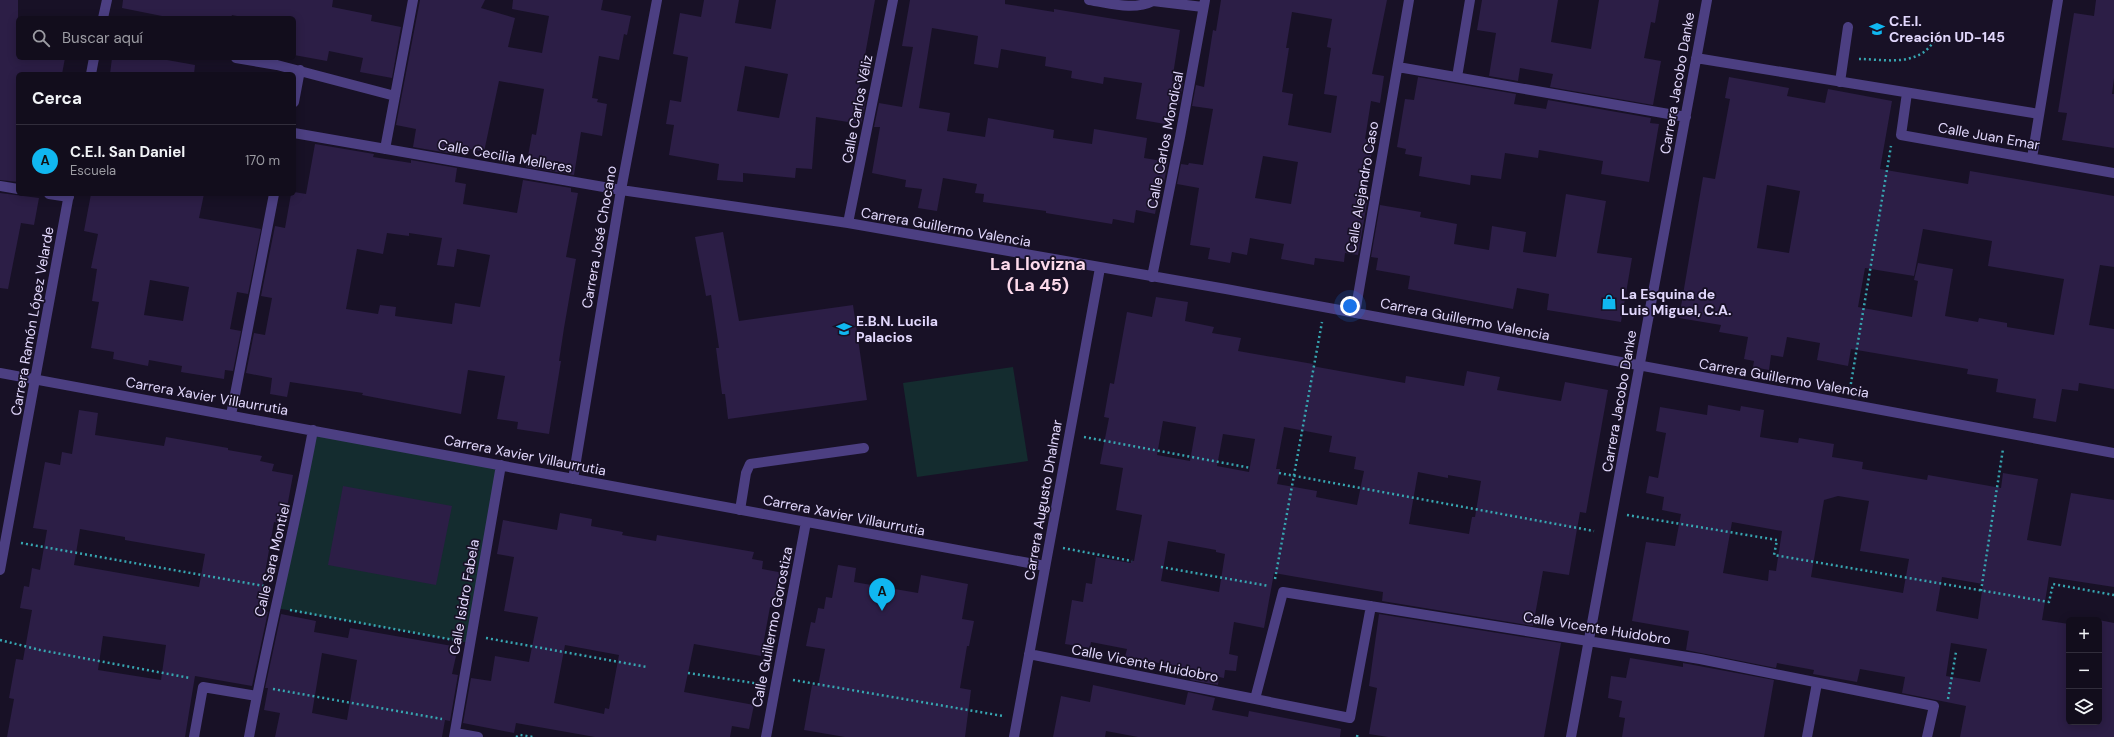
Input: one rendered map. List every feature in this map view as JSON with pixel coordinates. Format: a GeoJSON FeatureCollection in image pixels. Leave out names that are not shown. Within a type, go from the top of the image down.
{"type":"FeatureCollection","features":[{"type":"Feature","properties":{"kind":"street"},"geometry":{"type":"LineString","coordinates":[[103,16],[107,0]]}},
{"type":"Feature","properties":{"kind":"street"},"geometry":{"type":"LineString","coordinates":[[385,149],[414,0]]}},
{"type":"Feature","properties":{"kind":"street","name":"Carrera José Chocano"},"geometry":{"type":"LineString","coordinates":[[573,479],[621,190],[657,0]]}},
{"type":"Feature","properties":{"kind":"street","name":"Calle Carlos Véliz"},"geometry":{"type":"LineString","coordinates":[[848,223],[892,0]]}},
{"type":"Feature","properties":{"kind":"street"},"geometry":{"type":"LineString","coordinates":[[1089,0],[1132,7],[1140,6],[1153,1]]}},
{"type":"Feature","properties":{"kind":"street","name":"Calle Alejandro Caso"},"geometry":{"type":"LineString","coordinates":[[1355,313],[1409,0]]}},
{"type":"Feature","properties":{"kind":"street"},"geometry":{"type":"LineString","coordinates":[[1457,77],[1470,0]]}},
{"type":"Feature","properties":{"kind":"street","name":"Carrera Jacobo Danke"},"geometry":{"type":"LineString","coordinates":[[1571,737],[1707,0]]}},
{"type":"Feature","properties":{"kind":"street"},"geometry":{"type":"LineString","coordinates":[[2032,158],[2058,0]]}},
{"type":"Feature","properties":{"kind":"street","name":"Calle Carlos Mondical"},"geometry":{"type":"LineString","coordinates":[[1152,277],[1180,137],[1204,4],[1153,1]]}},
{"type":"Feature","properties":{"kind":"street"},"geometry":{"type":"LineString","coordinates":[[1840,82],[1848,27]]}},
{"type":"Feature","properties":{"kind":"street","name":"Calle Juan Emar"},"geometry":{"type":"LineString","coordinates":[[1696,58],[2039,114]]}},
{"type":"Feature","properties":{"kind":"street"},"geometry":{"type":"LineString","coordinates":[[91,72],[94,60]]}},
{"type":"Feature","properties":{"kind":"street"},"geometry":{"type":"LineString","coordinates":[[247,60],[300,70],[395,96]]}},
{"type":"Feature","properties":{"kind":"street"},"geometry":{"type":"LineString","coordinates":[[1398,67],[1686,117]]}},
{"type":"Feature","properties":{"kind":"street"},"geometry":{"type":"LineString","coordinates":[[296,91],[300,70]]}},
{"type":"Feature","properties":{"kind":"street"},"geometry":{"type":"LineString","coordinates":[[1900,135],[1907,93]]}},
{"type":"Feature","properties":{"kind":"street","name":"Calle Cecilia Melleres"},"geometry":{"type":"LineString","coordinates":[[296,133],[621,190]]}},
{"type":"Feature","properties":{"kind":"street","name":"Calle Juan Emar"},"geometry":{"type":"LineString","coordinates":[[1900,135],[2114,173]]}},
{"type":"Feature","properties":{"kind":"street"},"geometry":{"type":"LineString","coordinates":[[0,186],[16,189]]}},
{"type":"Feature","properties":{"kind":"street","name":"Carrera Guillermo Valencia"},"geometry":{"type":"LineString","coordinates":[[621,190],[848,223],[1355,313],[2114,454]]}},
{"type":"Feature","properties":{"kind":"street","name":"Carrera Ramón López Velarde"},"geometry":{"type":"LineString","coordinates":[[0,570],[69,196]]}},
{"type":"Feature","properties":{"kind":"street"},"geometry":{"type":"LineString","coordinates":[[231,415],[274,196]]}},
{"type":"Feature","properties":{"kind":"street","name":"Carrera Augusto Dhalmar"},"geometry":{"type":"LineString","coordinates":[[1014,737],[1100,268]]}},
{"type":"Feature","properties":{"kind":"street","name":"Carrera Xavier Villaurrutia"},"geometry":{"type":"LineString","coordinates":[[0,373],[1045,566]]}},
{"type":"Feature","properties":{"kind":"street","name":"Calle Sara Montiel"},"geometry":{"type":"LineString","coordinates":[[250,737],[258,691],[313,430]]}},
{"type":"Feature","properties":{"kind":"street"},"geometry":{"type":"LineString","coordinates":[[740,510],[746,473],[750,464],[864,448]]}},
{"type":"Feature","properties":{"kind":"street","name":"Calle Isidro Fabela"},"geometry":{"type":"LineString","coordinates":[[478,737],[455,735],[501,465]]}},
{"type":"Feature","properties":{"kind":"street","name":"Calle Guillermo Gorostiza"},"geometry":{"type":"LineString","coordinates":[[766,737],[806,522]]}},
{"type":"Feature","properties":{"kind":"street"},"geometry":{"type":"LineString","coordinates":[[1255,699],[1280,590]]}},
{"type":"Feature","properties":{"kind":"street","name":"Calle Vicente Huidobro"},"geometry":{"type":"LineString","coordinates":[[1280,590],[1700,660],[1934,706]]}},
{"type":"Feature","properties":{"kind":"street","name":"Calle Vicente Huidobro"},"geometry":{"type":"LineString","coordinates":[[1029,654],[1350,718],[1372,606]]}},
{"type":"Feature","properties":{"kind":"street"},"geometry":{"type":"LineString","coordinates":[[1806,737],[1817,683]]}},
{"type":"Feature","properties":{"kind":"street"},"geometry":{"type":"LineString","coordinates":[[194,737],[203,687],[258,691]]}},
{"type":"Feature","properties":{"kind":"street"},"geometry":{"type":"LineString","coordinates":[[1928,737],[1934,706]]}},
{"type":"Feature","properties":{"kind":"path"},"geometry":{"type":"LineString","coordinates":[[1843,63],[1858,59],[1902,60],[1914,57],[1924,52],[1941,34]]}},
{"type":"Feature","properties":{"kind":"path"},"geometry":{"type":"LineString","coordinates":[[1847,404],[1874,254],[1888,155],[1890,147],[1900,135]]}},
{"type":"Feature","properties":{"kind":"path"},"geometry":{"type":"LineString","coordinates":[[1280,590],[1275,579],[1325,308]]}},
{"type":"Feature","properties":{"kind":"path"},"geometry":{"type":"LineString","coordinates":[[1981,591],[2006,433]]}},
{"type":"Feature","properties":{"kind":"path"},"geometry":{"type":"LineString","coordinates":[[1069,435],[1251,468]]}},
{"type":"Feature","properties":{"kind":"path"},"geometry":{"type":"LineString","coordinates":[[1279,473],[1609,533]]}},
{"type":"Feature","properties":{"kind":"path"},"geometry":{"type":"LineString","coordinates":[[1613,512],[1777,540],[1774,555],[1981,591],[2049,602],[2052,584],[2114,595]]}},
{"type":"Feature","properties":{"kind":"path"},"geometry":{"type":"LineString","coordinates":[[5,542],[36,545],[280,589]]}},
{"type":"Feature","properties":{"kind":"path"},"geometry":{"type":"LineString","coordinates":[[1049,546],[1132,561]]}},
{"type":"Feature","properties":{"kind":"path"},"geometry":{"type":"LineString","coordinates":[[1161,567],[1280,590]]}},
{"type":"Feature","properties":{"kind":"path"},"geometry":{"type":"LineString","coordinates":[[276,608],[647,667]]}},
{"type":"Feature","properties":{"kind":"path"},"geometry":{"type":"LineString","coordinates":[[0,640],[40,650],[194,679],[201,682],[203,687]]}},
{"type":"Feature","properties":{"kind":"path"},"geometry":{"type":"LineString","coordinates":[[1934,706],[1940,706],[1947,702],[1956,652]]}},
{"type":"Feature","properties":{"kind":"path"},"geometry":{"type":"LineString","coordinates":[[688,673],[776,682],[1017,718]]}},
{"type":"Feature","properties":{"kind":"path"},"geometry":{"type":"LineString","coordinates":[[258,691],[457,721]]}},
{"type":"Feature","properties":{"kind":"path"},"geometry":{"type":"LineString","coordinates":[[516,737],[520,735],[532,737]]}},
{"type":"Feature","properties":{"kind":"green space"},"geometry":{"type":"Polygon","coordinates":[[[1013,367],[1028,461],[917,477],[903,383],[1013,367]]]}},
{"type":"Feature","properties":{"kind":"green space"},"geometry":{"type":"Polygon","coordinates":[[[313,430],[501,465],[470,643],[276,608],[313,430]]]}},
{"type":"Feature","properties":{"kind":"building"},"geometry":{"type":"Polygon","coordinates":[[[0,0],[18,0],[18,16],[16,16],[16,60],[65,60],[62,72],[16,72],[16,182],[0,180],[0,0]]]}},
{"type":"Feature","properties":{"kind":"building"},"geometry":{"type":"Polygon","coordinates":[[[123,0],[333,0],[332,7],[372,15],[371,21],[401,27],[392,78],[360,72],[363,58],[329,51],[327,61],[296,55],[296,16],[162,16],[122,8],[123,0]]]}},
{"type":"Feature","properties":{"kind":"building"},"geometry":{"type":"Polygon","coordinates":[[[420,0],[485,0],[481,8],[515,18],[508,47],[542,53],[549,16],[512,9],[513,0],[603,0],[601,10],[631,16],[627,35],[624,34],[619,60],[599,56],[592,98],[598,99],[597,102],[607,104],[602,136],[581,132],[574,175],[526,167],[532,134],[536,135],[544,89],[499,81],[484,152],[461,147],[459,155],[413,147],[416,129],[396,125],[420,0]]]}},
{"type":"Feature","properties":{"kind":"building"},"geometry":{"type":"Polygon","coordinates":[[[704,0],[739,0],[735,23],[771,29],[776,0],[875,0],[857,99],[866,101],[861,124],[816,117],[812,169],[796,168],[795,178],[743,173],[743,182],[717,180],[719,164],[669,155],[674,125],[666,124],[670,100],[681,102],[688,57],[673,54],[680,13],[701,17],[704,0]],[[745,66],[737,111],[779,118],[788,74],[745,66]]]}},
{"type":"Feature","properties":{"kind":"building"},"geometry":{"type":"Polygon","coordinates":[[[910,0],[1005,0],[1005,4],[1054,12],[1054,9],[1180,30],[1172,81],[1183,83],[1179,104],[1174,103],[1171,125],[1136,119],[1142,83],[1104,77],[1103,84],[1071,78],[1072,71],[1045,66],[1046,57],[1001,49],[998,68],[974,64],[978,36],[932,28],[919,108],[950,113],[947,131],[985,137],[988,118],[1054,130],[1053,138],[1092,144],[1094,129],[1147,138],[1144,158],[1168,162],[1164,182],[1161,181],[1155,214],[1136,210],[1134,223],[1113,219],[1112,224],[1046,213],[1046,211],[983,202],[984,194],[975,193],[977,184],[943,178],[937,211],[918,208],[922,189],[905,187],[906,180],[872,173],[880,127],[874,127],[879,103],[902,107],[913,47],[902,46],[910,0]]]}},
{"type":"Feature","properties":{"kind":"building"},"geometry":{"type":"Polygon","coordinates":[[[1221,0],[1387,0],[1372,74],[1384,76],[1380,103],[1371,101],[1365,139],[1374,140],[1363,202],[1367,203],[1358,255],[1345,253],[1344,262],[1315,258],[1314,265],[1281,259],[1284,244],[1250,238],[1247,255],[1232,252],[1230,263],[1208,259],[1210,248],[1190,245],[1199,188],[1177,184],[1181,164],[1188,165],[1189,163],[1203,165],[1213,109],[1192,106],[1196,85],[1204,87],[1213,30],[1216,31],[1221,0]],[[1292,12],[1286,48],[1289,48],[1282,92],[1293,94],[1288,125],[1331,133],[1337,96],[1324,94],[1331,48],[1327,47],[1332,19],[1292,12]],[[1263,156],[1255,198],[1291,204],[1298,162],[1263,156]]]}},
{"type":"Feature","properties":{"kind":"building"},"geometry":{"type":"Polygon","coordinates":[[[1482,0],[1558,0],[1551,42],[1591,49],[1599,0],[1659,0],[1655,23],[1651,22],[1644,58],[1661,61],[1653,105],[1550,87],[1553,74],[1520,68],[1518,81],[1489,76],[1496,33],[1477,30],[1482,0]]]}},
{"type":"Feature","properties":{"kind":"building"},"geometry":{"type":"Polygon","coordinates":[[[2096,0],[2114,0],[2114,78],[2112,94],[2114,94],[2114,148],[2062,140],[2067,113],[2058,112],[2074,13],[2094,16],[2096,0]]]}},
{"type":"Feature","properties":{"kind":"building"},"geometry":{"type":"Polygon","coordinates":[[[112,60],[167,60],[195,65],[194,72],[110,72],[112,60]]]}},
{"type":"Feature","properties":{"kind":"building"},"geometry":{"type":"Polygon","coordinates":[[[1418,77],[1516,94],[1514,104],[1546,109],[1548,100],[1651,118],[1650,123],[1659,124],[1649,182],[1601,174],[1603,161],[1539,150],[1538,158],[1505,153],[1501,179],[1471,175],[1470,185],[1419,176],[1422,157],[1405,154],[1406,149],[1397,147],[1405,99],[1414,100],[1418,77]]]}},
{"type":"Feature","properties":{"kind":"building"},"geometry":{"type":"Polygon","coordinates":[[[1729,77],[1789,88],[1787,96],[1825,103],[1828,89],[1892,101],[1880,169],[1968,184],[1970,171],[2114,196],[2114,267],[2100,265],[2089,325],[2114,329],[2114,389],[2079,383],[2078,391],[2062,389],[2056,422],[2033,418],[2036,399],[1996,392],[1998,379],[1967,374],[1968,369],[1851,349],[1848,366],[1817,360],[1820,343],[1787,337],[1783,357],[1771,355],[1769,370],[1753,367],[1754,361],[1744,359],[1748,337],[1719,332],[1721,325],[1679,318],[1703,177],[1715,179],[1730,99],[1725,98],[1729,77]],[[1767,185],[1757,248],[1789,253],[1800,191],[1767,185]],[[1923,229],[1914,276],[1865,268],[1858,307],[1912,317],[1918,281],[1914,280],[1918,263],[1953,269],[1945,316],[1978,322],[1979,318],[2007,323],[2007,327],[2054,335],[2064,279],[1988,266],[1992,241],[1923,229]]]}},
{"type":"Feature","properties":{"kind":"building"},"geometry":{"type":"Polygon","coordinates":[[[315,144],[374,154],[373,157],[411,163],[411,160],[457,168],[455,182],[466,184],[463,204],[517,213],[523,180],[571,188],[571,192],[578,193],[566,257],[576,259],[564,328],[559,361],[561,361],[549,434],[517,429],[518,422],[497,419],[505,376],[468,370],[461,414],[362,395],[363,393],[290,382],[287,397],[270,394],[272,378],[246,373],[254,333],[265,335],[272,298],[261,296],[275,226],[285,228],[291,196],[296,196],[296,192],[306,194],[315,144]],[[387,233],[383,254],[357,249],[346,309],[378,314],[380,305],[396,307],[395,316],[452,324],[455,303],[480,307],[490,255],[457,249],[454,267],[437,265],[442,238],[409,233],[409,236],[387,233]]]}},
{"type":"Feature","properties":{"kind":"building"},"geometry":{"type":"Polygon","coordinates":[[[0,193],[39,198],[34,225],[21,223],[8,289],[0,288],[0,193]]]}},
{"type":"Feature","properties":{"kind":"building"},"geometry":{"type":"Polygon","coordinates":[[[1566,194],[1606,201],[1597,253],[1632,258],[1621,322],[1547,310],[1549,294],[1517,288],[1513,309],[1408,289],[1410,276],[1376,270],[1378,258],[1371,257],[1380,205],[1421,212],[1420,217],[1457,224],[1454,244],[1489,250],[1492,226],[1526,232],[1523,252],[1556,257],[1566,194]]]}},
{"type":"Feature","properties":{"kind":"building"},"geometry":{"type":"Polygon","coordinates":[[[91,196],[204,196],[199,218],[261,229],[248,294],[237,292],[230,329],[241,331],[233,371],[225,370],[224,379],[181,372],[182,366],[149,360],[148,366],[113,359],[114,352],[91,348],[99,302],[92,301],[97,269],[91,268],[98,234],[84,231],[91,196]],[[150,280],[144,315],[183,321],[189,287],[150,280]]]}},
{"type":"Feature","properties":{"kind":"building"},"geometry":{"type":"Polygon","coordinates":[[[723,232],[739,321],[853,305],[867,400],[728,419],[725,394],[722,394],[716,348],[719,348],[711,295],[706,296],[695,237],[723,232]]]}},
{"type":"Feature","properties":{"kind":"building"},"geometry":{"type":"Polygon","coordinates":[[[1156,297],[1188,302],[1185,321],[1214,327],[1212,333],[1241,338],[1238,351],[1313,364],[1312,366],[1405,383],[1406,376],[1464,386],[1467,371],[1500,377],[1497,390],[1561,401],[1565,382],[1608,390],[1586,513],[1580,512],[1569,575],[1543,571],[1533,626],[1382,601],[1383,592],[1274,573],[1264,628],[1234,622],[1229,654],[1238,656],[1236,671],[1225,670],[1224,678],[1219,677],[1218,685],[1190,680],[1193,669],[1125,657],[1127,649],[1091,642],[1090,648],[1065,644],[1072,600],[1083,602],[1086,583],[1092,584],[1096,557],[1131,563],[1134,561],[1142,515],[1116,510],[1123,468],[1100,464],[1109,418],[1104,417],[1110,383],[1114,384],[1127,312],[1152,317],[1156,297]],[[1163,421],[1157,455],[1190,461],[1196,427],[1163,421]],[[1284,427],[1276,469],[1280,469],[1277,484],[1317,491],[1316,497],[1357,505],[1364,471],[1354,469],[1356,457],[1329,452],[1332,436],[1284,427]],[[1223,434],[1217,466],[1249,472],[1255,439],[1223,434]],[[1418,472],[1409,524],[1469,534],[1472,517],[1475,517],[1481,481],[1448,475],[1448,478],[1418,472]],[[1168,541],[1161,581],[1219,592],[1225,554],[1216,552],[1216,550],[1168,541]]]}},
{"type":"Feature","properties":{"kind":"building"},"geometry":{"type":"Polygon","coordinates":[[[1708,405],[1740,411],[1741,406],[1764,410],[1760,437],[1798,443],[1799,438],[1834,444],[1832,457],[1863,462],[1862,469],[1927,480],[1928,475],[2001,488],[2003,473],[2038,479],[2027,540],[2061,546],[2071,493],[2114,500],[2114,587],[2049,577],[2042,620],[2066,624],[2066,725],[2102,725],[2102,621],[2114,623],[2114,737],[1960,737],[1966,706],[1902,693],[1905,677],[1860,669],[1857,682],[1813,674],[1814,670],[1777,663],[1776,668],[1686,650],[1689,631],[1632,621],[1646,542],[1675,546],[1681,514],[1662,510],[1664,497],[1646,493],[1649,476],[1658,478],[1666,433],[1656,431],[1660,407],[1707,415],[1708,405]],[[1838,496],[1824,500],[1811,577],[1903,593],[1909,559],[1860,551],[1869,501],[1838,496]],[[1732,522],[1723,573],[1768,581],[1769,570],[1776,571],[1782,531],[1732,522]],[[1942,577],[1936,611],[1978,619],[1983,584],[1942,577]],[[1951,643],[1946,676],[1980,682],[1987,649],[1951,643]]]}},
{"type":"Feature","properties":{"kind":"building"},"geometry":{"type":"Polygon","coordinates":[[[79,410],[98,413],[95,435],[164,446],[166,437],[228,448],[228,450],[262,456],[260,461],[274,464],[272,471],[293,475],[284,524],[274,522],[262,590],[269,591],[265,611],[268,612],[252,686],[195,676],[185,737],[7,737],[14,699],[9,698],[16,659],[23,660],[32,610],[20,608],[24,586],[29,587],[32,568],[40,570],[47,530],[33,528],[45,462],[60,465],[62,452],[72,454],[79,410]],[[80,529],[74,565],[199,587],[205,554],[125,540],[125,537],[80,529]],[[103,636],[98,670],[161,680],[166,645],[103,636]]]}},
{"type":"Feature","properties":{"kind":"building"},"geometry":{"type":"Polygon","coordinates":[[[343,486],[452,506],[436,585],[328,565],[343,486]]]}},
{"type":"Feature","properties":{"kind":"building"},"geometry":{"type":"Polygon","coordinates":[[[560,513],[592,519],[591,526],[623,532],[622,535],[656,541],[657,535],[754,552],[752,559],[763,561],[762,569],[784,573],[778,608],[770,607],[761,656],[694,644],[684,692],[754,705],[749,729],[732,726],[730,737],[595,737],[516,723],[514,733],[463,723],[471,678],[491,681],[495,656],[529,662],[538,617],[504,611],[514,557],[497,554],[503,520],[557,530],[560,513]],[[565,645],[554,703],[604,714],[605,708],[609,709],[619,655],[565,645]]]}},
{"type":"Feature","properties":{"kind":"building"},"geometry":{"type":"Polygon","coordinates":[[[838,565],[856,568],[854,582],[918,593],[921,575],[968,584],[962,619],[974,621],[969,646],[967,646],[960,688],[971,690],[965,737],[845,737],[804,730],[812,685],[818,686],[825,649],[806,646],[811,622],[815,623],[818,608],[824,609],[826,597],[832,598],[838,565]]]}},
{"type":"Feature","properties":{"kind":"building"},"geometry":{"type":"Polygon","coordinates":[[[281,614],[316,621],[314,632],[348,638],[350,628],[458,647],[452,674],[458,675],[450,721],[445,720],[442,737],[275,737],[280,713],[264,710],[268,688],[265,688],[281,614]],[[322,653],[312,713],[347,720],[357,660],[322,653]]]}},
{"type":"Feature","properties":{"kind":"building"},"geometry":{"type":"Polygon","coordinates":[[[1379,614],[1561,643],[1544,737],[1388,737],[1369,734],[1377,688],[1369,686],[1379,614]]]}},
{"type":"Feature","properties":{"kind":"building"},"geometry":{"type":"Polygon","coordinates":[[[1630,658],[1683,667],[1683,663],[1774,680],[1764,737],[1622,737],[1625,718],[1619,717],[1622,701],[1608,698],[1611,676],[1626,678],[1630,658]]]}},
{"type":"Feature","properties":{"kind":"building"},"geometry":{"type":"Polygon","coordinates":[[[1093,685],[1185,705],[1188,692],[1215,698],[1212,710],[1248,717],[1249,711],[1341,729],[1340,737],[1138,737],[1106,731],[1105,737],[1053,737],[1061,696],[1090,702],[1093,685]]]}},
{"type":"Feature","properties":{"kind":"place","name":"C.E.I. Creación UD-145"},"geometry":{"type":"Point","coordinates":[1877,29]}},
{"type":"Feature","properties":{"kind":"place","name":"La Esquina de Luis Miguel, C.A."},"geometry":{"type":"Point","coordinates":[1609,302]}},
{"type":"Feature","properties":{"kind":"place","name":"E.B.N. Lucila Palacios"},"geometry":{"type":"Point","coordinates":[844,329]}},
{"type":"Feature","properties":{"kind":"place","name":"C.E.I. San Daniel"},"geometry":{"type":"Point","coordinates":[882,611]}},
{"type":"Feature","properties":{"kind":"district","name":"La Llovizna (La 45)"},"geometry":{"type":"Point","coordinates":[1038,274]}}]}
